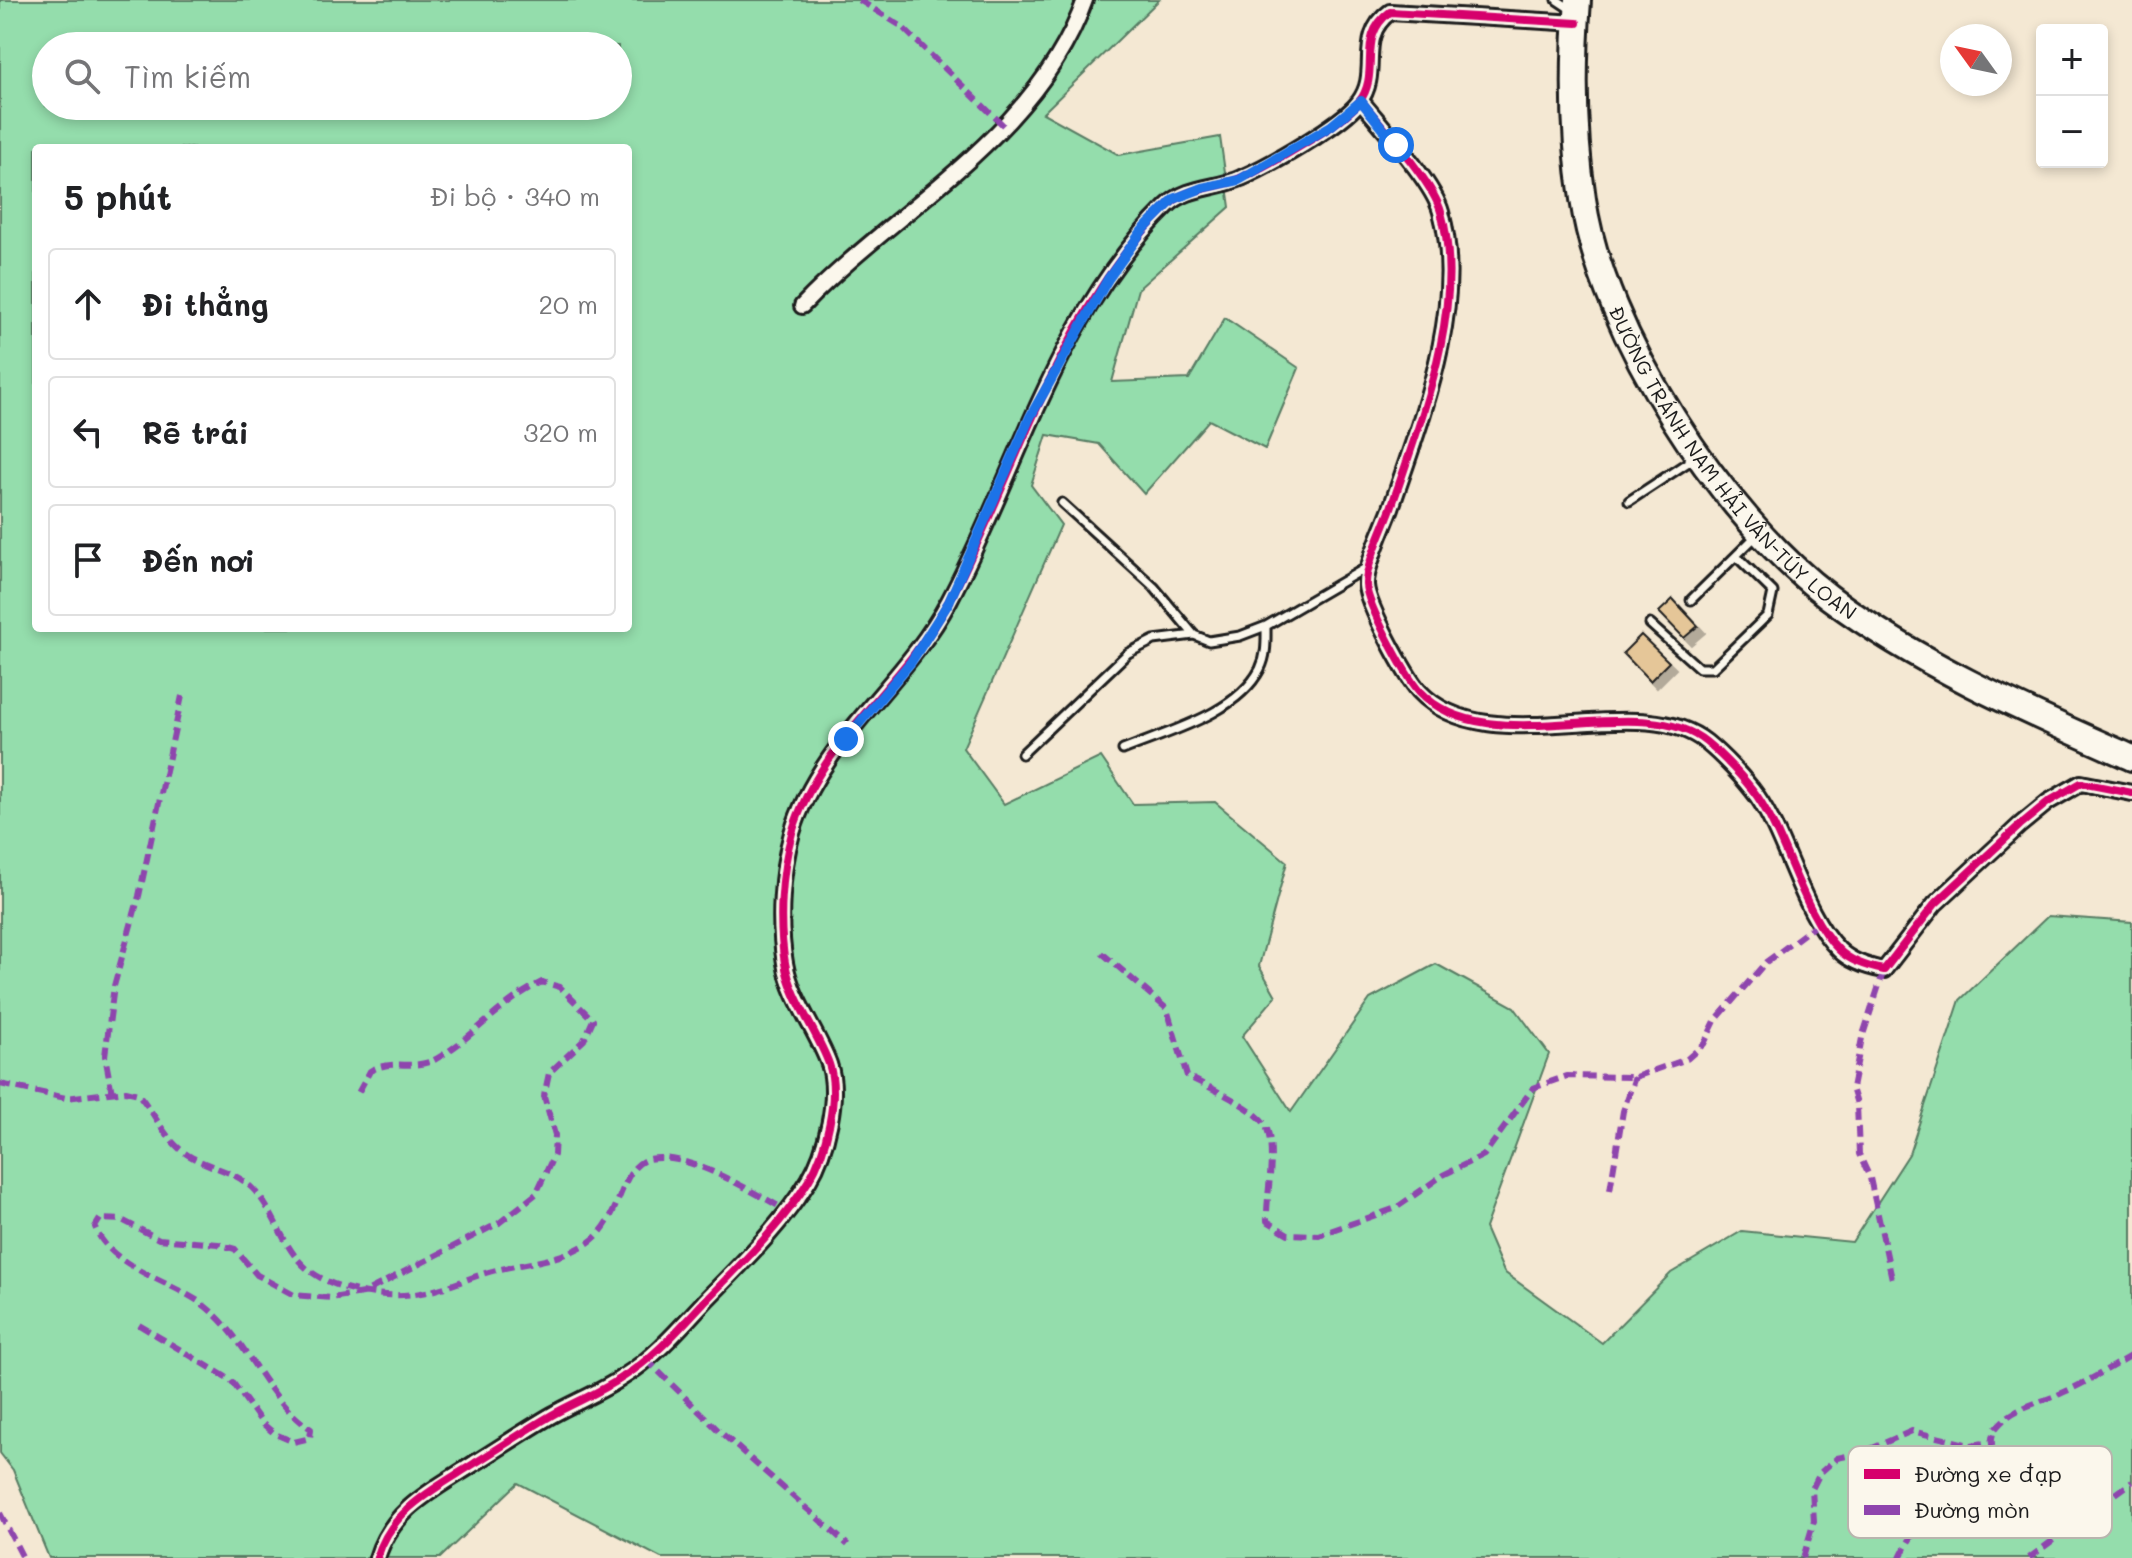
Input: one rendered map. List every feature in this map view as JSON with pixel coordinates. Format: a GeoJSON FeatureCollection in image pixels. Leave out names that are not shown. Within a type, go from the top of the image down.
{"type":"FeatureCollection","features":[{"type":"Feature","properties":{"kind":"highway","name":"ĐƯỜNG TRÁNH NAM HẢI VÂN-TÚY LOAN"},"geometry":{"type":"LineString","coordinates":[[1572,9],[1583,201],[1605,283],[1640,362],[1697,456],[1743,515],[1828,596],[1924,659],[2023,709],[2132,758]]}},
{"type":"Feature","properties":{"kind":"street"},"geometry":{"type":"LineString","coordinates":[[802,306],[835,272],[1005,127],[1050,68],[1085,0]]}},
{"type":"Feature","properties":{"kind":"street"},"geometry":{"type":"LineString","coordinates":[[377,1558],[383,1539],[426,1491],[625,1377],[662,1346],[788,1211],[813,1175],[831,1124],[831,1069],[785,966],[782,905],[792,833],[818,776],[911,662],[949,602],[1030,417],[1108,279],[1142,231],[1174,199],[1202,188],[1239,180],[1331,126],[1361,101],[1369,77],[1371,33],[1379,20],[1390,12],[1572,9]]}},
{"type":"Feature","properties":{"kind":"street"},"geometry":{"type":"LineString","coordinates":[[1361,101],[1441,208],[1449,304],[1416,434],[1366,585],[1386,636],[1420,691],[1448,710],[1501,726],[1655,723],[1691,732],[1706,742],[1757,797],[1820,922],[1839,950],[1863,966],[1884,970],[1935,904],[2048,802],[2081,783],[2132,793]]}},
{"type":"Feature","properties":{"kind":"lane"},"geometry":{"type":"LineString","coordinates":[[1629,501],[1697,456]]}},
{"type":"Feature","properties":{"kind":"lane"},"geometry":{"type":"LineString","coordinates":[[1062,503],[1154,587],[1194,635]]}},
{"type":"Feature","properties":{"kind":"lane"},"geometry":{"type":"LineString","coordinates":[[1691,600],[1760,531]]}},
{"type":"Feature","properties":{"kind":"lane"},"geometry":{"type":"LineString","coordinates":[[1650,624],[1699,668],[1713,668],[1768,615],[1774,603],[1773,592],[1736,556]]}},
{"type":"Feature","properties":{"kind":"lane"},"geometry":{"type":"LineString","coordinates":[[1022,754],[1128,653],[1154,640],[1194,635],[1217,641],[1266,626],[1371,565]]}},
{"type":"Feature","properties":{"kind":"lane"},"geometry":{"type":"LineString","coordinates":[[1123,750],[1189,723],[1241,693],[1253,681],[1265,659],[1266,626]]}},
{"type":"Feature","properties":{"kind":"green space"},"geometry":{"type":"Polygon","coordinates":[[[0,0],[1159,0],[1043,113],[1119,155],[1220,137],[1230,207],[1138,289],[1112,382],[1189,379],[1225,318],[1299,368],[1265,449],[1209,420],[1144,494],[1099,444],[1047,435],[1031,485],[1061,525],[963,748],[1004,804],[1101,757],[1133,804],[1215,802],[1287,862],[1259,966],[1276,996],[1242,1036],[1291,1112],[1370,999],[1436,964],[1514,1007],[1549,1054],[1485,1228],[1504,1272],[1602,1343],[1671,1273],[1742,1231],[1852,1242],[1909,1154],[1960,1000],[2048,916],[2132,922],[2132,1558],[661,1558],[518,1483],[440,1558],[49,1558],[13,1470],[0,1453],[0,0]]]}},
{"type":"Feature","properties":{"kind":"building"},"geometry":{"type":"Polygon","coordinates":[[[1673,599],[1698,626],[1684,638],[1659,612],[1673,599]]]}},
{"type":"Feature","properties":{"kind":"building"},"geometry":{"type":"Polygon","coordinates":[[[1641,635],[1669,662],[1650,681],[1623,653],[1641,635]]]}},
{"type":"Feature","properties":{"kind":"marked path"},"geometry":{"type":"LineString","coordinates":[[859,0],[901,26],[1005,127]]}},
{"type":"Feature","properties":{"kind":"marked path"},"geometry":{"type":"LineString","coordinates":[[112,1093],[105,1056],[114,986],[139,896],[182,696]]}},
{"type":"Feature","properties":{"kind":"marked path"},"geometry":{"type":"LineString","coordinates":[[1102,953],[1167,1009],[1187,1076],[1242,1105],[1266,1126],[1271,1148],[1267,1221],[1288,1234],[1319,1235],[1396,1208],[1443,1175],[1484,1155],[1533,1088],[1567,1076],[1635,1077],[1687,1059],[1704,1044],[1715,1021],[1766,962],[1820,922]]}},
{"type":"Feature","properties":{"kind":"marked path"},"geometry":{"type":"LineString","coordinates":[[1884,970],[1862,1038],[1852,1088],[1857,1104],[1859,1154],[1870,1178],[1892,1279]]}},
{"type":"Feature","properties":{"kind":"marked path"},"geometry":{"type":"LineString","coordinates":[[139,1325],[231,1380],[262,1423],[275,1434],[294,1442],[310,1438],[311,1429],[280,1400],[215,1315],[198,1301],[140,1271],[113,1252],[102,1241],[95,1227],[100,1219],[122,1220],[159,1239],[218,1244],[235,1249],[257,1275],[294,1295],[331,1298],[363,1293],[499,1223],[536,1194],[554,1155],[555,1135],[544,1096],[549,1073],[584,1040],[593,1020],[560,987],[542,982],[514,999],[436,1059],[420,1064],[387,1065],[370,1071],[357,1095]]}},
{"type":"Feature","properties":{"kind":"marked path"},"geometry":{"type":"LineString","coordinates":[[1610,1190],[1623,1111],[1635,1077]]}},
{"type":"Feature","properties":{"kind":"marked path"},"geometry":{"type":"LineString","coordinates":[[0,1084],[66,1098],[126,1091],[138,1094],[180,1149],[237,1177],[252,1188],[293,1253],[310,1271],[336,1285],[366,1293],[398,1295],[426,1292],[578,1249],[599,1233],[632,1171],[639,1163],[649,1159],[665,1158],[701,1167],[788,1211]]}},
{"type":"Feature","properties":{"kind":"marked path"},"geometry":{"type":"LineString","coordinates":[[1993,1446],[1993,1434],[2003,1420],[2019,1410],[2080,1385],[2132,1355]]}},
{"type":"Feature","properties":{"kind":"marked path"},"geometry":{"type":"LineString","coordinates":[[646,1359],[719,1431],[848,1545]]}},
{"type":"Feature","properties":{"kind":"marked path"},"geometry":{"type":"LineString","coordinates":[[1877,1446],[1912,1431],[1970,1445],[1991,1442]]}},
{"type":"Feature","properties":{"kind":"marked path"},"geometry":{"type":"LineString","coordinates":[[1803,1558],[1814,1521],[1812,1489],[1820,1473],[1837,1458],[1848,1456]]}},
{"type":"Feature","properties":{"kind":"marked path"},"geometry":{"type":"LineString","coordinates":[[2112,1497],[2132,1482]]}},
{"type":"Feature","properties":{"kind":"marked path"},"geometry":{"type":"LineString","coordinates":[[0,1513],[23,1558]]}},
{"type":"Feature","properties":{"kind":"marked path"},"geometry":{"type":"LineString","coordinates":[[1900,1558],[1911,1538]]}},
{"type":"Feature","properties":{"kind":"marked path"},"geometry":{"type":"LineString","coordinates":[[2029,1558],[2056,1538]]}},
{"type":"Feature","properties":{"kind":"cycle path"},"geometry":{"type":"LineString","coordinates":[[377,1558],[393,1526],[430,1491],[542,1421],[615,1382],[656,1352],[760,1244],[809,1180],[826,1139],[833,1092],[829,1064],[798,1002],[785,963],[782,898],[792,833],[805,800],[822,770],[910,659],[949,601],[1068,344],[1096,295],[1129,249],[1175,200],[1253,172],[1304,144],[1350,111],[1366,91],[1374,33],[1390,12],[1577,23]]}},
{"type":"Feature","properties":{"kind":"cycle path"},"geometry":{"type":"LineString","coordinates":[[1361,101],[1428,186],[1441,212],[1448,248],[1445,323],[1437,362],[1415,437],[1366,577],[1373,608],[1405,671],[1419,691],[1448,712],[1484,722],[1522,725],[1643,721],[1677,727],[1706,742],[1757,796],[1826,935],[1849,958],[1884,970],[1935,904],[2048,802],[2081,783],[2132,793]]}},
{"type":"Feature","properties":{"kind":"route"},"geometry":{"type":"LineString","coordinates":[[846,739],[911,662],[949,602],[1030,417],[1108,279],[1142,231],[1174,199],[1202,188],[1239,180],[1331,126],[1361,101],[1396,145]]}}]}
